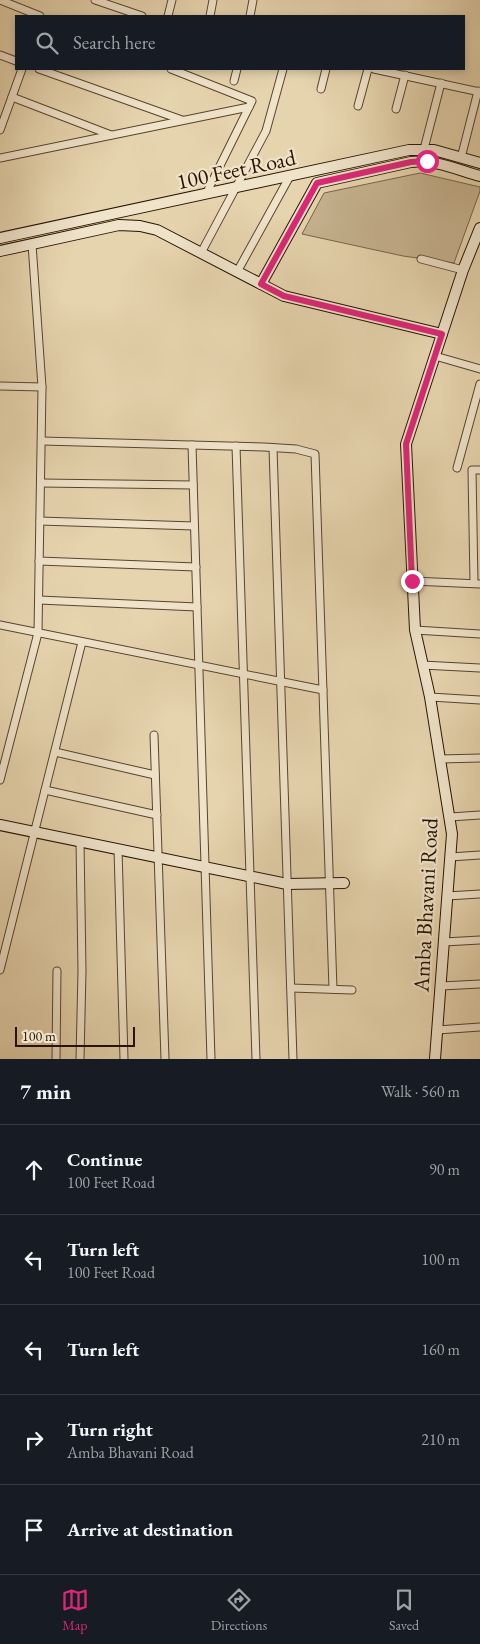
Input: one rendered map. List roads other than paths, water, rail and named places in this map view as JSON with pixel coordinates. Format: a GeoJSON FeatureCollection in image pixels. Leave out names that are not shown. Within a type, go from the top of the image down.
{"type":"FeatureCollection","features":[{"type":"Feature","properties":{"kind":"street"},"geometry":{"type":"LineString","coordinates":[[0,0],[38,15]]}},
{"type":"Feature","properties":{"kind":"street"},"geometry":{"type":"LineString","coordinates":[[95,0],[139,15]]}},
{"type":"Feature","properties":{"kind":"street"},"geometry":{"type":"LineString","coordinates":[[168,15],[172,0]]}},
{"type":"Feature","properties":{"kind":"street"},"geometry":{"type":"LineString","coordinates":[[210,15],[213,0]]}},
{"type":"Feature","properties":{"kind":"street"},"geometry":{"type":"LineString","coordinates":[[250,15],[253,0]]}},
{"type":"Feature","properties":{"kind":"street"},"geometry":{"type":"LineString","coordinates":[[0,55],[15,60]]}},
{"type":"Feature","properties":{"kind":"street"},"geometry":{"type":"LineString","coordinates":[[0,130],[22,70]]}},
{"type":"Feature","properties":{"kind":"street"},"geometry":{"type":"LineString","coordinates":[[42,70],[182,121]]}},
{"type":"Feature","properties":{"kind":"street"},"geometry":{"type":"LineString","coordinates":[[174,70],[252,101],[206,194]]}},
{"type":"Feature","properties":{"kind":"street"},"geometry":{"type":"LineString","coordinates":[[234,80],[237,70]]}},
{"type":"Feature","properties":{"kind":"street"},"geometry":{"type":"LineString","coordinates":[[201,253],[237,188],[268,126],[283,70]]}},
{"type":"Feature","properties":{"kind":"street"},"geometry":{"type":"LineString","coordinates":[[321,89],[326,70]]}},
{"type":"Feature","properties":{"kind":"street"},"geometry":{"type":"LineString","coordinates":[[358,106],[368,70]]}},
{"type":"Feature","properties":{"kind":"street"},"geometry":{"type":"LineString","coordinates":[[379,70],[479,91],[461,158]]}},
{"type":"Feature","properties":{"kind":"street"},"geometry":{"type":"LineString","coordinates":[[396,109],[405,75]]}},
{"type":"Feature","properties":{"kind":"street"},"geometry":{"type":"LineString","coordinates":[[424,149],[441,83]]}},
{"type":"Feature","properties":{"kind":"street"},"geometry":{"type":"LineString","coordinates":[[12,97],[111,135]]}},
{"type":"Feature","properties":{"kind":"street"},"geometry":{"type":"LineString","coordinates":[[0,158],[249,107]]}},
{"type":"Feature","properties":{"kind":"street","name":"100 Feet Road"},"geometry":{"type":"LineString","coordinates":[[0,238],[409,150],[434,150],[480,163]]}},
{"type":"Feature","properties":{"kind":"street","name":"100 Feet Road"},"geometry":{"type":"LineString","coordinates":[[261,284],[317,183],[422,161],[432,162],[480,176]]}},
{"type":"Feature","properties":{"kind":"street"},"geometry":{"type":"LineString","coordinates":[[238,272],[290,176]]}},
{"type":"Feature","properties":{"kind":"street"},"geometry":{"type":"LineString","coordinates":[[0,251],[119,225],[157,230],[284,296],[442,334]]}},
{"type":"Feature","properties":{"kind":"street","name":"Amba Bhavani Road"},"geometry":{"type":"LineString","coordinates":[[435,1059],[452,834],[430,697],[415,630],[406,444],[463,270],[480,228]]}},
{"type":"Feature","properties":{"kind":"street"},"geometry":{"type":"LineString","coordinates":[[0,780],[38,633],[42,387],[32,244]]}},
{"type":"Feature","properties":{"kind":"street"},"geometry":{"type":"LineString","coordinates":[[421,260],[463,270]]}},
{"type":"Feature","properties":{"kind":"street"},"geometry":{"type":"LineString","coordinates":[[434,356],[480,369]]}},
{"type":"Feature","properties":{"kind":"street"},"geometry":{"type":"LineString","coordinates":[[457,468],[480,384]]}},
{"type":"Feature","properties":{"kind":"street"},"geometry":{"type":"LineString","coordinates":[[0,386],[42,387]]}},
{"type":"Feature","properties":{"kind":"street"},"geometry":{"type":"LineString","coordinates":[[42,441],[236,446],[296,449],[315,454],[333,989]]}},
{"type":"Feature","properties":{"kind":"street"},"geometry":{"type":"LineString","coordinates":[[192,445],[211,1059]]}},
{"type":"Feature","properties":{"kind":"street"},"geometry":{"type":"LineString","coordinates":[[236,446],[256,1059]]}},
{"type":"Feature","properties":{"kind":"street"},"geometry":{"type":"LineString","coordinates":[[273,448],[293,1059]]}},
{"type":"Feature","properties":{"kind":"street"},"geometry":{"type":"LineString","coordinates":[[412,581],[477,584],[472,470],[480,470]]}},
{"type":"Feature","properties":{"kind":"street"},"geometry":{"type":"LineString","coordinates":[[41,483],[193,485]]}},
{"type":"Feature","properties":{"kind":"street"},"geometry":{"type":"LineString","coordinates":[[40,521],[194,526]]}},
{"type":"Feature","properties":{"kind":"street"},"geometry":{"type":"LineString","coordinates":[[39,561],[196,567]]}},
{"type":"Feature","properties":{"kind":"street"},"geometry":{"type":"LineString","coordinates":[[38,600],[197,607]]}},
{"type":"Feature","properties":{"kind":"street"},"geometry":{"type":"LineString","coordinates":[[0,625],[323,690]]}},
{"type":"Feature","properties":{"kind":"street"},"geometry":{"type":"LineString","coordinates":[[415,630],[480,634]]}},
{"type":"Feature","properties":{"kind":"street"},"geometry":{"type":"LineString","coordinates":[[0,970],[82,642]]}},
{"type":"Feature","properties":{"kind":"street"},"geometry":{"type":"LineString","coordinates":[[422,665],[480,668]]}},
{"type":"Feature","properties":{"kind":"street"},"geometry":{"type":"LineString","coordinates":[[430,697],[480,700]]}},
{"type":"Feature","properties":{"kind":"street"},"geometry":{"type":"LineString","coordinates":[[154,735],[165,1059]]}},
{"type":"Feature","properties":{"kind":"street"},"geometry":{"type":"LineString","coordinates":[[55,752],[155,775]]}},
{"type":"Feature","properties":{"kind":"street"},"geometry":{"type":"LineString","coordinates":[[440,759],[480,758]]}},
{"type":"Feature","properties":{"kind":"street"},"geometry":{"type":"LineString","coordinates":[[45,790],[157,815]]}},
{"type":"Feature","properties":{"kind":"street"},"geometry":{"type":"LineString","coordinates":[[450,817],[480,815]]}},
{"type":"Feature","properties":{"kind":"street"},"geometry":{"type":"LineString","coordinates":[[0,825],[287,884],[344,884]]}},
{"type":"Feature","properties":{"kind":"street"},"geometry":{"type":"LineString","coordinates":[[80,841],[82,971],[80,1059]]}},
{"type":"Feature","properties":{"kind":"street"},"geometry":{"type":"LineString","coordinates":[[118,849],[124,1059]]}},
{"type":"Feature","properties":{"kind":"street"},"geometry":{"type":"LineString","coordinates":[[450,857],[480,855]]}},
{"type":"Feature","properties":{"kind":"street"},"geometry":{"type":"LineString","coordinates":[[447,896],[480,894]]}},
{"type":"Feature","properties":{"kind":"street"},"geometry":{"type":"LineString","coordinates":[[444,942],[480,940]]}},
{"type":"Feature","properties":{"kind":"street"},"geometry":{"type":"LineString","coordinates":[[56,1059],[57,971]]}},
{"type":"Feature","properties":{"kind":"street"},"geometry":{"type":"LineString","coordinates":[[440,986],[480,984]]}},
{"type":"Feature","properties":{"kind":"street"},"geometry":{"type":"LineString","coordinates":[[291,988],[352,990]]}},
{"type":"Feature","properties":{"kind":"street"},"geometry":{"type":"LineString","coordinates":[[437,1030],[480,1027]]}}]}
